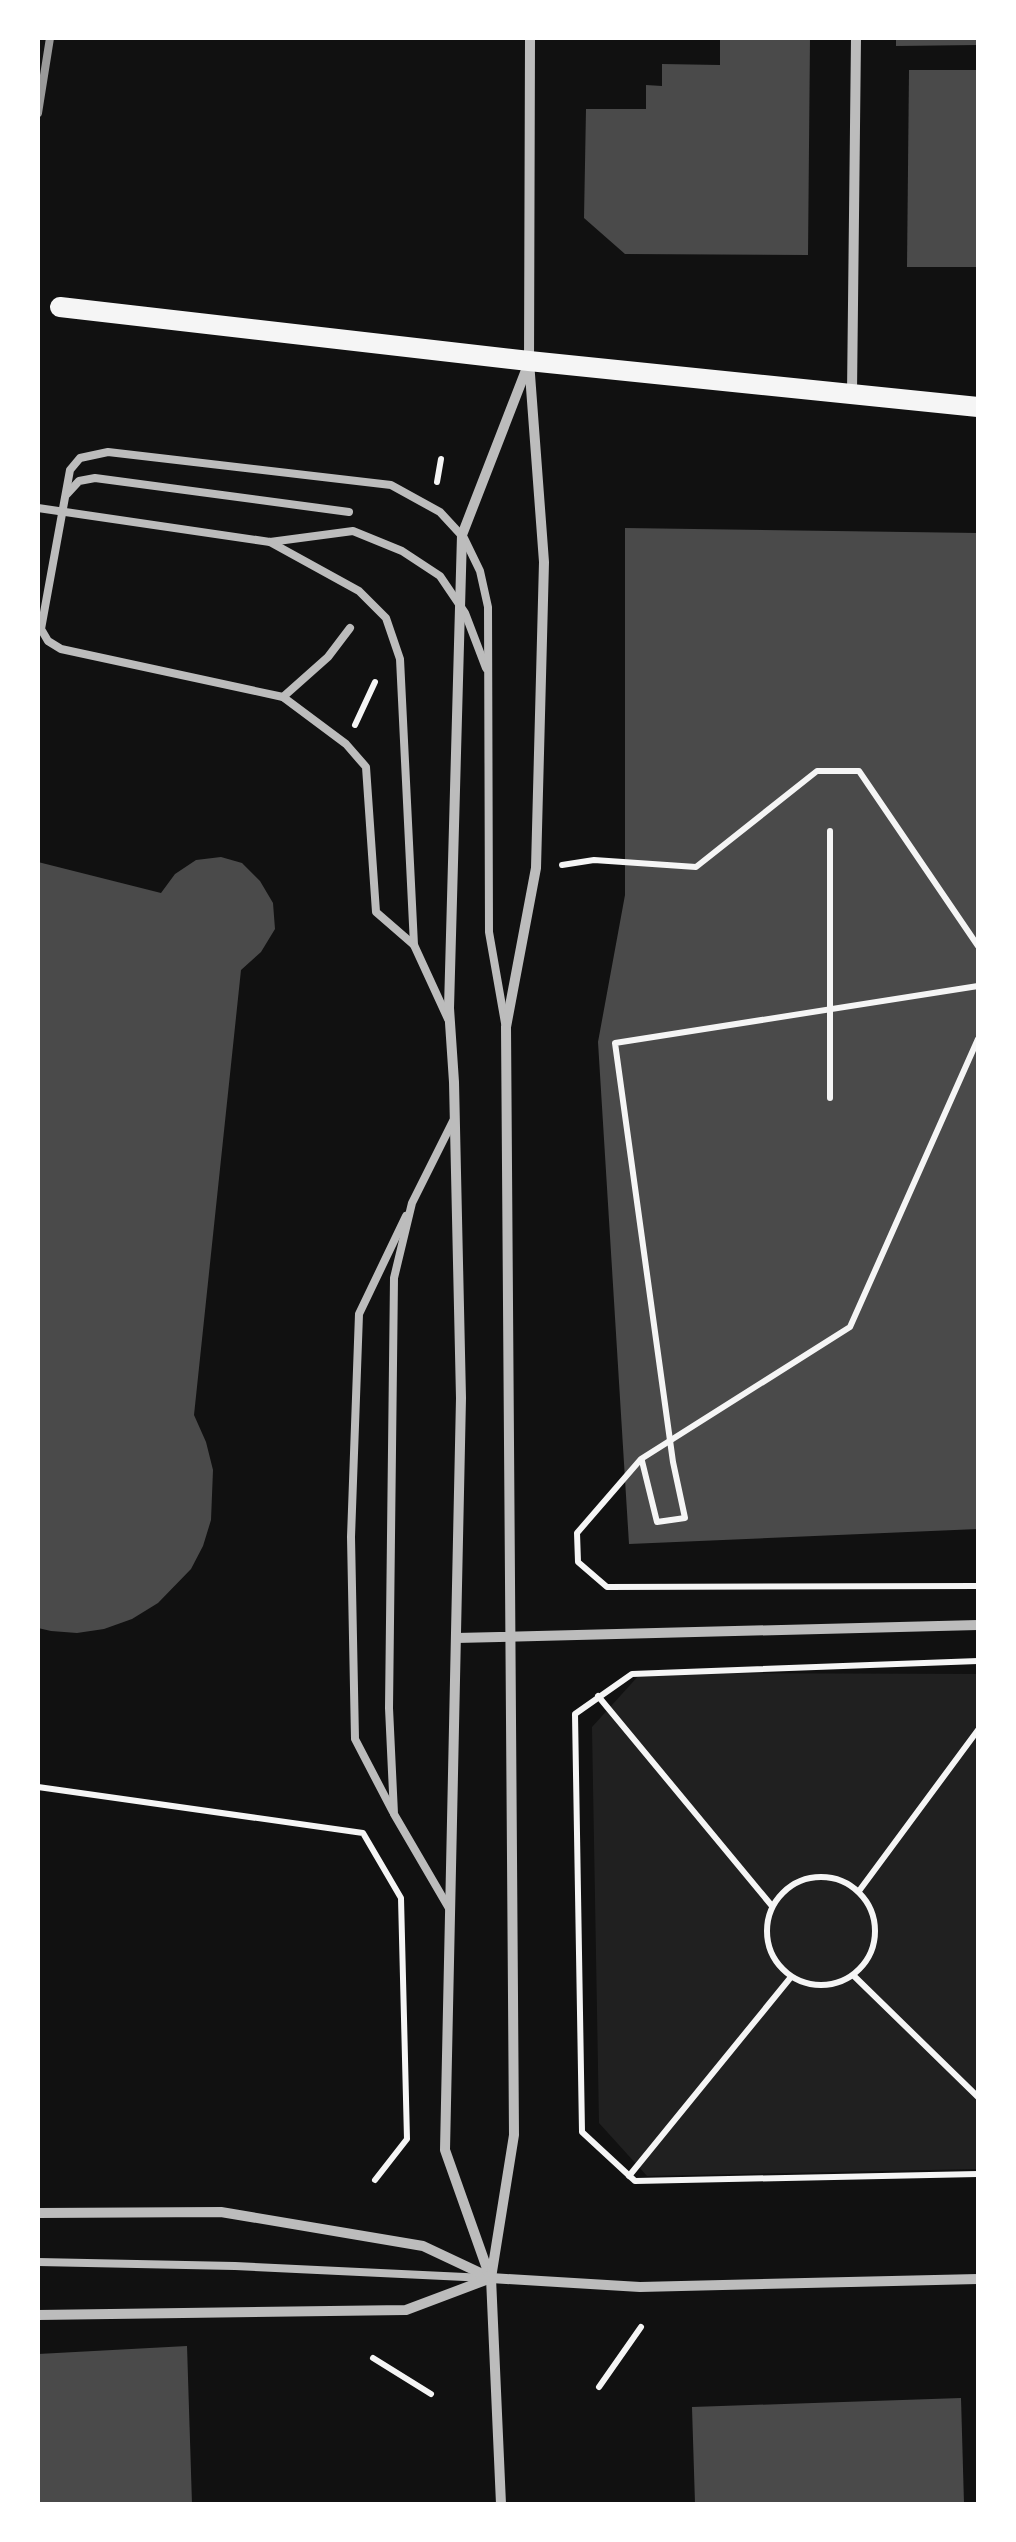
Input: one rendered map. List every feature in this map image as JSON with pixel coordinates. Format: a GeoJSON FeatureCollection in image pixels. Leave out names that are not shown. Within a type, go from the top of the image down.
{"type":"FeatureCollection","features":[{"type":"Feature","properties":{"kind":"main road"},"geometry":{"type":"LineString","coordinates":[[60,306],[529,361],[978,407]]}},
{"type":"Feature","properties":{"kind":"street"},"geometry":{"type":"LineString","coordinates":[[501,2504],[491,2278],[514,2135],[506,1027],[536,868],[544,562],[529,361],[530,38]]}},
{"type":"Feature","properties":{"kind":"street"},"geometry":{"type":"LineString","coordinates":[[852,394],[856,38]]}},
{"type":"Feature","properties":{"kind":"street"},"geometry":{"type":"LineString","coordinates":[[491,2278],[445,2150],[461,1398],[449,1008],[462,535],[529,361]]}},
{"type":"Feature","properties":{"kind":"street"},"geometry":{"type":"LineString","coordinates":[[456,1638],[978,1626]]}},
{"type":"Feature","properties":{"kind":"street"},"geometry":{"type":"LineString","coordinates":[[38,2213],[221,2212],[423,2246],[491,2278],[640,2288],[978,2278]]}},
{"type":"Feature","properties":{"kind":"street"},"geometry":{"type":"LineString","coordinates":[[38,2316],[406,2310],[491,2278]]}},
{"type":"Feature","properties":{"kind":"lane"},"geometry":{"type":"LineString","coordinates":[[452,1027],[414,945],[376,912],[366,767],[346,744],[283,698],[62,649],[48,641],[42,629],[70,470],[80,458],[108,452],[391,485],[440,512],[464,538],[480,571],[488,607],[489,932],[506,1027]]}},
{"type":"Feature","properties":{"kind":"lane"},"geometry":{"type":"LineString","coordinates":[[66,496],[78,481],[95,478],[349,512]]}},
{"type":"Feature","properties":{"kind":"lane"},"geometry":{"type":"LineString","coordinates":[[38,508],[270,542],[353,531],[402,551],[440,576],[466,613],[488,673]]}},
{"type":"Feature","properties":{"kind":"lane"},"geometry":{"type":"LineString","coordinates":[[270,542],[358,591],[386,618],[400,659],[414,945]]}},
{"type":"Feature","properties":{"kind":"lane"},"geometry":{"type":"LineString","coordinates":[[283,698],[328,656],[350,628]]}},
{"type":"Feature","properties":{"kind":"lane"},"geometry":{"type":"LineString","coordinates":[[450,1910],[355,1740],[350,1537],[359,1314],[455,1117]]}},
{"type":"Feature","properties":{"kind":"lane"},"geometry":{"type":"LineString","coordinates":[[394,1814],[388,1708],[394,1278],[412,1203]]}},
{"type":"Feature","properties":{"kind":"lane"},"geometry":{"type":"LineString","coordinates":[[38,2262],[491,2278]]}},
{"type":"Feature","properties":{"kind":"path"},"geometry":{"type":"LineString","coordinates":[[346,744],[382,667]]}},
{"type":"Feature","properties":{"kind":"path"},"geometry":{"type":"LineString","coordinates":[[536,868],[594,860],[696,867],[817,771],[859,771],[978,946]]}},
{"type":"Feature","properties":{"kind":"path"},"geometry":{"type":"LineString","coordinates":[[830,831],[830,1098]]}},
{"type":"Feature","properties":{"kind":"path"},"geometry":{"type":"LineString","coordinates":[[641,1460],[657,1522],[685,1518],[673,1462],[615,1044],[978,986]]}},
{"type":"Feature","properties":{"kind":"path"},"geometry":{"type":"LineString","coordinates":[[978,1039],[850,1327],[641,1460],[578,1533],[578,1562],[606,1586],[978,1586]]}},
{"type":"Feature","properties":{"kind":"path"},"geometry":{"type":"LineString","coordinates":[[978,1661],[632,1674],[575,1714],[582,2132],[635,2180],[978,2174]]}},
{"type":"Feature","properties":{"kind":"path"},"geometry":{"type":"LineString","coordinates":[[598,1696],[772,1906]]}},
{"type":"Feature","properties":{"kind":"path"},"geometry":{"type":"LineString","coordinates":[[859,1891],[978,1730]]}},
{"type":"Feature","properties":{"kind":"path"},"geometry":{"type":"LineString","coordinates":[[38,1787],[363,1833],[402,1898],[407,2139],[375,2180]]}},
{"type":"Feature","properties":{"kind":"path"},"geometry":{"type":"LineString","coordinates":[[812,1877],[838,1878],[859,1891],[873,1912],[876,1936],[854,1976],[833,1986],[811,1986],[790,1978],[776,1964],[768,1946],[766,1925],[772,1906],[789,1887],[812,1877]]}},
{"type":"Feature","properties":{"kind":"path"},"geometry":{"type":"LineString","coordinates":[[854,1976],[978,2097]]}},
{"type":"Feature","properties":{"kind":"path"},"geometry":{"type":"LineString","coordinates":[[629,2176],[790,1978]]}},
{"type":"Feature","properties":{"kind":"path"},"geometry":{"type":"LineString","coordinates":[[599,2387],[642,2327]]}},
{"type":"Feature","properties":{"kind":"path"},"geometry":{"type":"LineString","coordinates":[[373,2358],[431,2394]]}},
{"type":"Feature","properties":{"kind":"shaded area"},"geometry":{"type":"Polygon","coordinates":[[[641,1673],[978,1674],[978,2169],[647,2176],[599,2123],[592,1727],[641,1673]]]}},
{"type":"Feature","properties":{"kind":"building"},"geometry":{"type":"Polygon","coordinates":[[[720,38],[810,38],[808,255],[625,254],[584,218],[586,109],[646,109],[646,85],[662,86],[662,64],[720,65],[720,38]]]}},
{"type":"Feature","properties":{"kind":"building"},"geometry":{"type":"Polygon","coordinates":[[[896,38],[978,38],[978,45],[896,46],[896,38]]]}},
{"type":"Feature","properties":{"kind":"building"},"geometry":{"type":"Polygon","coordinates":[[[909,70],[978,70],[978,267],[907,267],[909,70]]]}},
{"type":"Feature","properties":{"kind":"building"},"geometry":{"type":"Polygon","coordinates":[[[625,528],[978,533],[978,1529],[629,1544],[598,1042],[625,895],[625,528]]]}},
{"type":"Feature","properties":{"kind":"building"},"geometry":{"type":"Polygon","coordinates":[[[221,857],[242,863],[260,881],[273,903],[275,929],[261,952],[241,970],[194,1415],[213,1470],[211,1520],[191,1569],[158,1603],[132,1619],[104,1629],[51,1631],[38,1628],[38,862],[161,893],[175,874],[196,860],[221,857]]]}},
{"type":"Feature","properties":{"kind":"building"},"geometry":{"type":"Polygon","coordinates":[[[187,2346],[192,2504],[38,2504],[38,2354],[187,2346]]]}},
{"type":"Feature","properties":{"kind":"building"},"geometry":{"type":"Polygon","coordinates":[[[961,2398],[964,2504],[695,2504],[692,2407],[961,2398]]]}},
{"type":"Feature","properties":{"kind":"railway"},"geometry":{"type":"LineString","coordinates":[[38,113],[50,38]]}}]}
